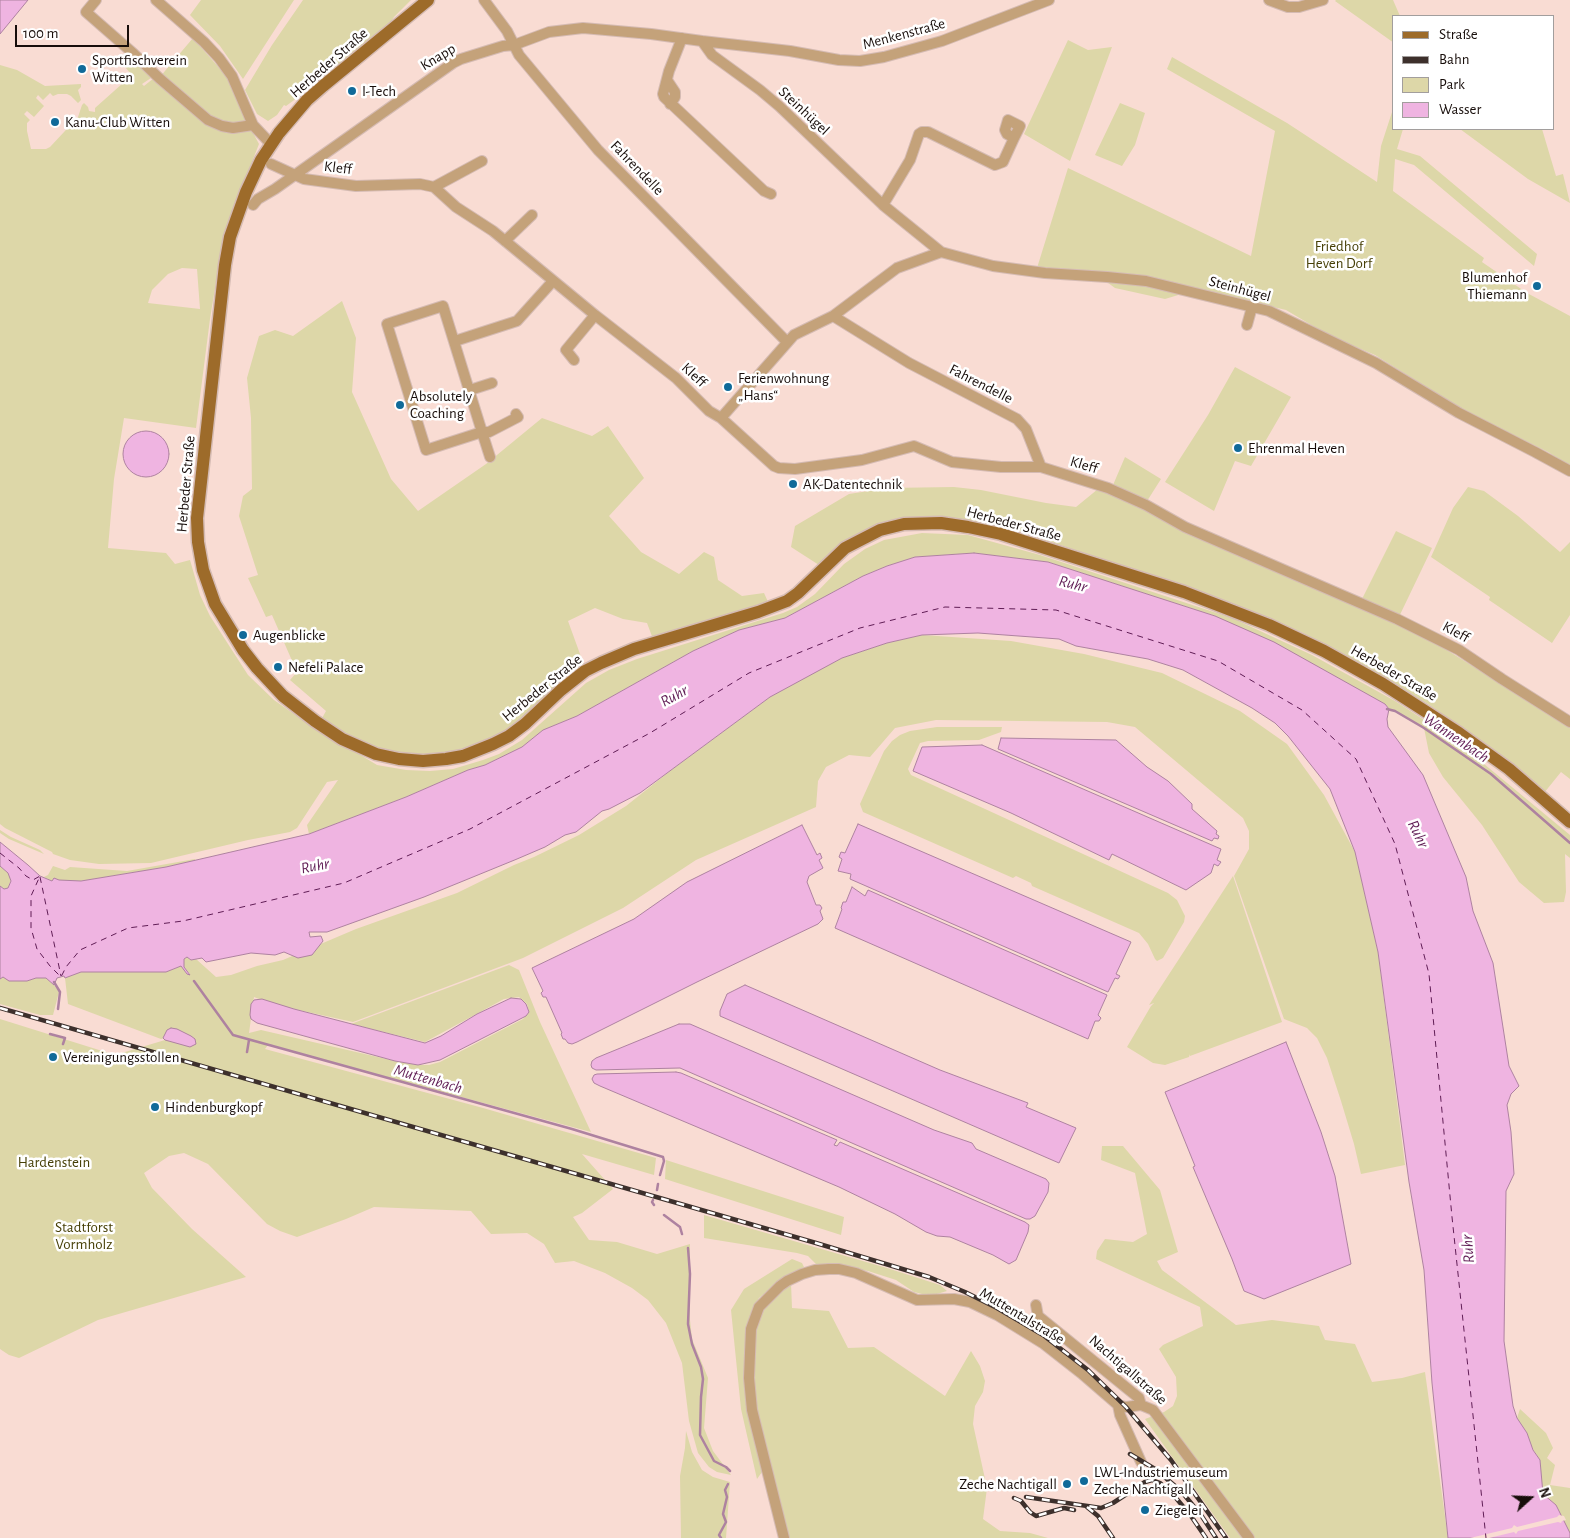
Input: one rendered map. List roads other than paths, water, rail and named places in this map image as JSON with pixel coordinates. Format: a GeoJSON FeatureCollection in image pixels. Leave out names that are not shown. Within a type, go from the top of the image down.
{"type":"FeatureCollection","features":[{"type":"Feature","properties":{"kind":"main road","name":"Herbeder Straße"},"geometry":{"type":"LineString","coordinates":[[412,14],[420,0]]}},
{"type":"Feature","properties":{"kind":"main road","name":"Herbeder Straße"},"geometry":{"type":"LineString","coordinates":[[428,0],[317,91],[292,116],[271,144],[246,192],[230,237],[198,508],[198,542],[203,570],[215,604],[243,650],[257,668],[284,696],[315,721],[354,746],[376,754],[399,759],[423,761],[446,759],[481,750],[509,736],[525,724],[561,690],[601,663],[634,650],[758,612],[787,601],[798,593],[845,548],[874,532],[904,524],[941,523],[968,526],[1001,534],[1184,592],[1270,625],[1383,684],[1422,707],[1502,764],[1570,822]]}},
{"type":"Feature","properties":{"kind":"street"},"geometry":{"type":"LineString","coordinates":[[96,0],[86,12],[208,120],[233,128],[253,125]]}},
{"type":"Feature","properties":{"kind":"street"},"geometry":{"type":"LineString","coordinates":[[156,0],[163,4],[219,58],[232,76],[253,125],[271,144]]}},
{"type":"Feature","properties":{"kind":"street","name":"Fahrendelle"},"geometry":{"type":"LineString","coordinates":[[484,0],[507,31],[520,55],[598,150],[787,342]]}},
{"type":"Feature","properties":{"kind":"street"},"geometry":{"type":"LineString","coordinates":[[1269,0],[1288,7],[1299,7],[1323,0]]}},
{"type":"Feature","properties":{"kind":"street","name":"Menkenstraße"},"geometry":{"type":"LineString","coordinates":[[702,41],[790,51],[839,60],[860,61],[884,57],[942,41],[1042,1]]}},
{"type":"Feature","properties":{"kind":"street","name":"Knapp"},"geometry":{"type":"LineString","coordinates":[[253,205],[258,199],[461,59],[503,46],[514,45],[550,32],[583,28],[702,41]]}},
{"type":"Feature","properties":{"kind":"street"},"geometry":{"type":"LineString","coordinates":[[682,38],[667,80],[675,92],[675,97],[670,104],[764,192],[771,194]]}},
{"type":"Feature","properties":{"kind":"street","name":"Steinhügel"},"geometry":{"type":"LineString","coordinates":[[702,41],[712,55],[779,106],[883,205],[941,252],[1002,268],[1045,274],[1146,281],[1269,311],[1376,363],[1459,413],[1570,472]]}},
{"type":"Feature","properties":{"kind":"street"},"geometry":{"type":"LineString","coordinates":[[883,205],[910,160],[919,134],[922,132],[928,132],[995,165],[1003,162],[1014,138]]}},
{"type":"Feature","properties":{"kind":"street"},"geometry":{"type":"LineString","coordinates":[[437,190],[482,161]]}},
{"type":"Feature","properties":{"kind":"street","name":"Kleff"},"geometry":{"type":"LineString","coordinates":[[272,164],[304,179],[356,186],[420,184],[437,190],[456,207],[493,231],[595,316],[676,378],[709,411],[721,418],[774,466],[784,469],[862,460],[914,446],[952,462],[1001,467],[1041,467],[1108,488],[1146,505],[1185,527],[1397,619],[1459,650],[1570,722]]}},
{"type":"Feature","properties":{"kind":"street"},"geometry":{"type":"LineString","coordinates":[[505,241],[532,215]]}},
{"type":"Feature","properties":{"kind":"street"},"geometry":{"type":"LineString","coordinates":[[721,418],[794,335],[833,316],[897,268],[941,252]]}},
{"type":"Feature","properties":{"kind":"street"},"geometry":{"type":"LineString","coordinates":[[455,341],[517,321],[553,281]]}},
{"type":"Feature","properties":{"kind":"street"},"geometry":{"type":"LineString","coordinates":[[490,457],[482,432],[455,341],[443,306],[388,324],[426,450],[482,432],[489,432],[518,418],[516,414]]}},
{"type":"Feature","properties":{"kind":"street"},"geometry":{"type":"LineString","coordinates":[[1247,325],[1252,307]]}},
{"type":"Feature","properties":{"kind":"street"},"geometry":{"type":"LineString","coordinates":[[574,360],[566,350],[595,316]]}},
{"type":"Feature","properties":{"kind":"street","name":"Fahrendelle"},"geometry":{"type":"LineString","coordinates":[[833,316],[909,363],[1017,419],[1026,429],[1041,467]]}},
{"type":"Feature","properties":{"kind":"street"},"geometry":{"type":"LineString","coordinates":[[470,390],[492,383]]}},
{"type":"Feature","properties":{"kind":"street","name":"Muttentalstraße"},"geometry":{"type":"LineString","coordinates":[[784,1538],[756,1427],[750,1393],[751,1329],[759,1308],[775,1290],[794,1277],[815,1270],[839,1269],[862,1275],[910,1299],[922,1301],[954,1299],[970,1302],[997,1315],[1044,1344],[1077,1369],[1118,1406],[1120,1415],[1141,1462]]}},
{"type":"Feature","properties":{"kind":"street","name":"Nachtigallstraße"},"geometry":{"type":"LineString","coordinates":[[1036,1304],[1038,1316],[1139,1398],[1141,1405],[1154,1410],[1230,1515],[1249,1538]]}},
{"type":"Feature","properties":{"kind":"street"},"geometry":{"type":"LineString","coordinates":[[1118,1406],[1141,1405]]}},
{"type":"Feature","properties":{"kind":"water"},"geometry":{"type":"Polygon","coordinates":[[[0,0],[28,0],[0,34],[0,0]]]}},
{"type":"Feature","properties":{"kind":"water"},"geometry":{"type":"Polygon","coordinates":[[[146,431],[159,435],[165,441],[169,454],[165,467],[159,473],[146,477],[133,473],[127,467],[123,454],[127,441],[133,435],[146,431]]]}},
{"type":"Feature","properties":{"kind":"water","name":"Ruhr"},"geometry":{"type":"Polygon","coordinates":[[[974,553],[1048,562],[1215,616],[1274,642],[1385,704],[1389,709],[1388,727],[1423,775],[1466,877],[1473,911],[1493,963],[1509,1066],[1519,1086],[1511,1094],[1507,1105],[1514,1174],[1506,1191],[1504,1341],[1513,1406],[1517,1418],[1527,1433],[1533,1450],[1540,1460],[1543,1494],[1556,1505],[1570,1533],[1570,1538],[1448,1538],[1432,1383],[1424,1270],[1409,1182],[1378,952],[1355,852],[1330,789],[1288,736],[1275,723],[1252,708],[1183,670],[1148,659],[1076,646],[1059,639],[978,633],[922,635],[887,643],[842,658],[770,697],[640,793],[602,811],[576,832],[565,835],[545,847],[517,859],[424,897],[327,932],[309,932],[310,937],[321,936],[323,941],[312,955],[298,958],[284,952],[275,955],[251,953],[206,962],[202,958],[191,960],[187,957],[184,959],[184,967],[190,975],[181,966],[166,972],[81,972],[65,978],[64,976],[57,978],[54,985],[46,978],[36,978],[27,981],[9,981],[3,977],[0,979],[0,886],[4,889],[8,888],[11,881],[8,873],[0,866],[0,842],[40,876],[52,881],[54,878],[81,881],[166,867],[309,834],[406,797],[468,770],[485,765],[522,747],[543,730],[577,716],[693,651],[739,630],[785,618],[863,576],[915,557],[974,553]]]}},
{"type":"Feature","properties":{"kind":"water"},"geometry":{"type":"Polygon","coordinates":[[[1001,738],[1116,740],[1147,767],[1168,781],[1192,804],[1192,809],[1217,831],[1218,839],[1214,838],[1212,841],[998,749],[1001,738]]]}},
{"type":"Feature","properties":{"kind":"water"},"geometry":{"type":"Polygon","coordinates":[[[982,745],[1221,849],[1217,860],[1221,862],[1218,866],[1214,864],[1211,873],[1186,890],[1112,854],[1109,860],[1011,813],[913,771],[922,747],[982,745]]]}},
{"type":"Feature","properties":{"kind":"water"},"geometry":{"type":"Polygon","coordinates":[[[858,824],[1131,942],[1116,974],[1120,976],[1118,979],[1115,978],[1108,992],[850,879],[851,874],[838,871],[842,859],[839,857],[841,852],[845,853],[858,824]]]}},
{"type":"Feature","properties":{"kind":"water"},"geometry":{"type":"Polygon","coordinates":[[[802,825],[817,855],[820,853],[822,858],[819,860],[823,868],[809,876],[807,882],[816,905],[820,905],[822,908],[820,911],[823,919],[818,924],[577,1042],[572,1044],[563,1039],[546,997],[543,997],[541,993],[543,991],[532,968],[634,919],[687,882],[802,825]]]}},
{"type":"Feature","properties":{"kind":"water"},"geometry":{"type":"Polygon","coordinates":[[[852,887],[865,896],[868,890],[1107,995],[1098,1015],[1101,1018],[1099,1021],[1095,1021],[1088,1039],[835,928],[843,902],[846,902],[852,887]]]}},
{"type":"Feature","properties":{"kind":"water"},"geometry":{"type":"Polygon","coordinates":[[[745,985],[940,1070],[1028,1103],[1026,1107],[1076,1128],[1059,1163],[720,1016],[720,1011],[727,994],[745,985]]]}},
{"type":"Feature","properties":{"kind":"water"},"geometry":{"type":"Polygon","coordinates":[[[511,998],[521,999],[526,1004],[529,1012],[526,1016],[440,1060],[418,1065],[395,1061],[257,1023],[251,1019],[250,1015],[251,1004],[254,1000],[262,999],[425,1043],[441,1036],[477,1014],[511,998]]]}},
{"type":"Feature","properties":{"kind":"water"},"geometry":{"type":"Polygon","coordinates":[[[679,1024],[690,1024],[934,1130],[972,1143],[976,1149],[1046,1179],[1049,1183],[1048,1192],[1035,1216],[1026,1219],[680,1068],[596,1070],[592,1068],[592,1061],[596,1058],[679,1024]]]}},
{"type":"Feature","properties":{"kind":"water"},"geometry":{"type":"Polygon","coordinates":[[[171,1028],[191,1036],[195,1039],[196,1044],[190,1047],[165,1040],[163,1038],[167,1030],[171,1028]]]}},
{"type":"Feature","properties":{"kind":"water"},"geometry":{"type":"Polygon","coordinates":[[[1286,1042],[1321,1132],[1335,1176],[1351,1264],[1264,1299],[1244,1291],[1193,1167],[1195,1166],[1165,1092],[1286,1042]]]}},
{"type":"Feature","properties":{"kind":"water"},"geometry":{"type":"Polygon","coordinates":[[[676,1072],[837,1140],[834,1145],[837,1146],[840,1142],[1025,1222],[1029,1225],[1028,1232],[1016,1260],[1009,1264],[993,1255],[950,1237],[937,1236],[926,1232],[895,1214],[839,1187],[600,1086],[594,1083],[592,1079],[597,1074],[676,1072]]]}},
{"type":"Feature","properties":{"kind":"waterway","name":"Wannenbach"},"geometry":{"type":"LineString","coordinates":[[1387,709],[1395,711],[1424,728],[1491,774],[1570,843]]}},
{"type":"Feature","properties":{"kind":"waterway","name":"Muttenbach"},"geometry":{"type":"LineString","coordinates":[[194,981],[233,1035],[572,1129],[663,1157],[664,1161],[660,1175]]}},
{"type":"Feature","properties":{"kind":"waterway"},"geometry":{"type":"LineString","coordinates":[[54,982],[60,992],[58,1009]]}},
{"type":"Feature","properties":{"kind":"waterway"},"geometry":{"type":"LineString","coordinates":[[50,1034],[65,1038],[63,1044]]}},
{"type":"Feature","properties":{"kind":"waterway"},"geometry":{"type":"LineString","coordinates":[[247,1052],[249,1040]]}},
{"type":"Feature","properties":{"kind":"waterway"},"geometry":{"type":"LineString","coordinates":[[53,1057],[55,1053]]}},
{"type":"Feature","properties":{"kind":"waterway","name":"Muttenbach"},"geometry":{"type":"LineString","coordinates":[[657,1190],[658,1184]]}},
{"type":"Feature","properties":{"kind":"waterway","name":"Muttenbach"},"geometry":{"type":"LineString","coordinates":[[653,1200],[654,1205]]}},
{"type":"Feature","properties":{"kind":"waterway","name":"Muttenbach"},"geometry":{"type":"LineString","coordinates":[[664,1215],[680,1227],[682,1234]]}},
{"type":"Feature","properties":{"kind":"waterway","name":"Muttenbach"},"geometry":{"type":"LineString","coordinates":[[688,1248],[690,1274],[688,1324],[703,1379],[700,1435],[714,1461],[730,1471]]}},
{"type":"Feature","properties":{"kind":"waterway","name":"Muttenbach"},"geometry":{"type":"LineString","coordinates":[[721,1538],[719,1535],[726,1522],[723,1514],[727,1497],[725,1490],[728,1484]]}},
{"type":"Feature","properties":{"kind":"railway"},"geometry":{"type":"LineString","coordinates":[[0,1008],[816,1243],[929,1277],[965,1292],[1043,1335],[1088,1370],[1126,1407],[1171,1460],[1226,1538]]}},
{"type":"Feature","properties":{"kind":"railway"},"geometry":{"type":"LineString","coordinates":[[1130,1454],[1155,1469],[1181,1491],[1201,1515],[1216,1538]]}},
{"type":"Feature","properties":{"kind":"railway"},"geometry":{"type":"LineString","coordinates":[[1026,1497],[1101,1508],[1113,1503],[1145,1482],[1152,1480],[1160,1483],[1176,1498],[1206,1538]]}},
{"type":"Feature","properties":{"kind":"railway"},"geometry":{"type":"LineString","coordinates":[[1014,1498],[1021,1501],[1036,1516],[1064,1508],[1074,1510]]}},
{"type":"Feature","properties":{"kind":"railway"},"geometry":{"type":"LineString","coordinates":[[1087,1507],[1098,1516],[1113,1538]]}},
{"type":"Feature","properties":{"kind":"place","name":"Sportfischverein Witten"},"geometry":{"type":"Point","coordinates":[82,69]}},
{"type":"Feature","properties":{"kind":"place","name":"I-Tech"},"geometry":{"type":"Point","coordinates":[352,91]}},
{"type":"Feature","properties":{"kind":"place","name":"Kanu-Club Witten"},"geometry":{"type":"Point","coordinates":[55,122]}},
{"type":"Feature","properties":{"kind":"place","name":"Blumenhof Thiemann"},"geometry":{"type":"Point","coordinates":[1537,286]}},
{"type":"Feature","properties":{"kind":"place","name":"Ferienwohnung „Hans“"},"geometry":{"type":"Point","coordinates":[728,387]}},
{"type":"Feature","properties":{"kind":"place","name":"Absolutely Coaching"},"geometry":{"type":"Point","coordinates":[400,405]}},
{"type":"Feature","properties":{"kind":"place","name":"Ehrenmal Heven"},"geometry":{"type":"Point","coordinates":[1238,448]}},
{"type":"Feature","properties":{"kind":"place","name":"AK-Datentechnik"},"geometry":{"type":"Point","coordinates":[793,484]}},
{"type":"Feature","properties":{"kind":"place","name":"Augenblicke"},"geometry":{"type":"Point","coordinates":[243,635]}},
{"type":"Feature","properties":{"kind":"place","name":"Nefeli Palace"},"geometry":{"type":"Point","coordinates":[278,667]}},
{"type":"Feature","properties":{"kind":"place","name":"Vereinigungsstollen"},"geometry":{"type":"Point","coordinates":[53,1057]}},
{"type":"Feature","properties":{"kind":"place","name":"Hindenburgkopf"},"geometry":{"type":"Point","coordinates":[155,1107]}},
{"type":"Feature","properties":{"kind":"place","name":"LWL-Industriemuseum Zeche Nachtigall"},"geometry":{"type":"Point","coordinates":[1084,1481]}},
{"type":"Feature","properties":{"kind":"place","name":"Zeche Nachtigall"},"geometry":{"type":"Point","coordinates":[1067,1484]}},
{"type":"Feature","properties":{"kind":"place","name":"Ziegelei"},"geometry":{"type":"Point","coordinates":[1145,1510]}},
{"type":"Feature","properties":{"kind":"park label","name":"Friedhof Heven Dorf"},"geometry":{"type":"Point","coordinates":[1339,254]}},
{"type":"Feature","properties":{"kind":"park label","name":"Hardenstein"},"geometry":{"type":"Point","coordinates":[54,1162]}},
{"type":"Feature","properties":{"kind":"park label","name":"Stadtforst Vormholz"},"geometry":{"type":"Point","coordinates":[84,1236]}}]}
